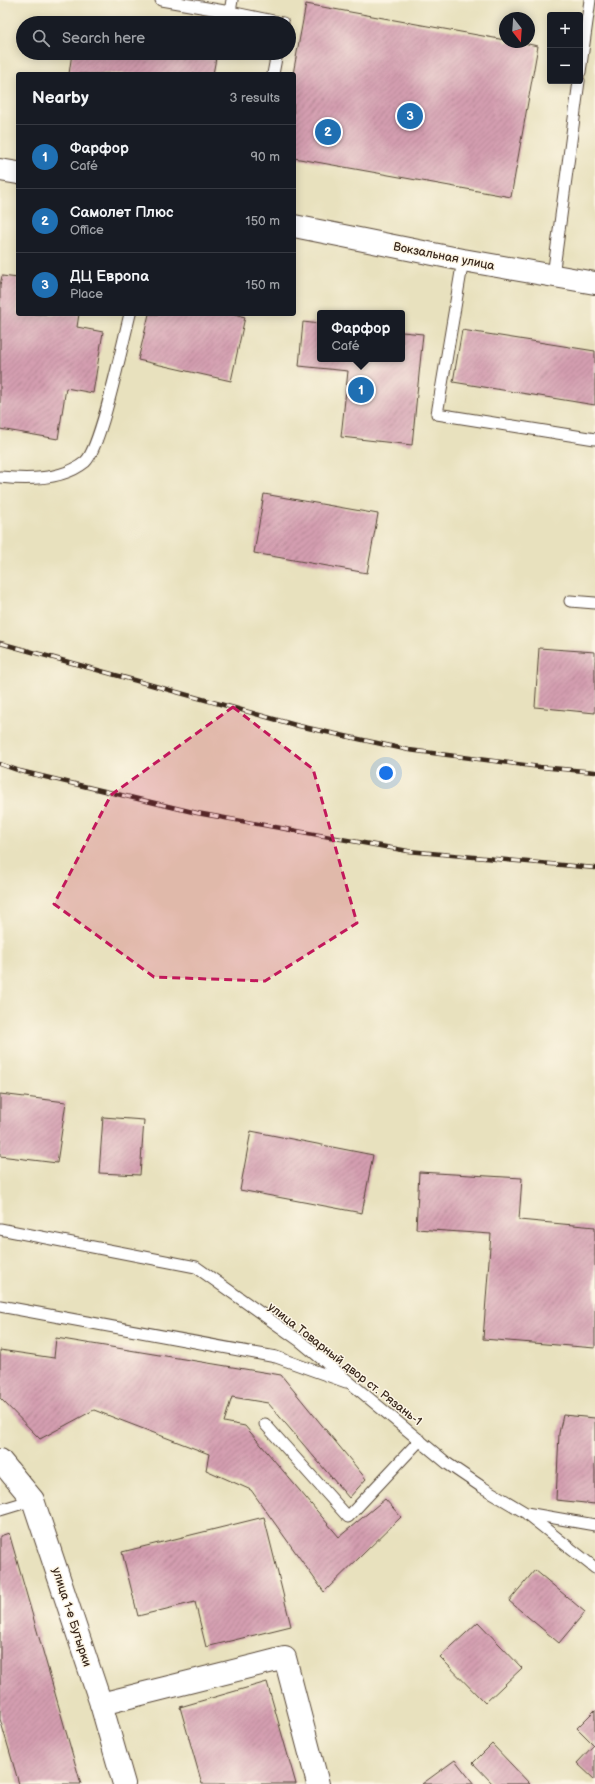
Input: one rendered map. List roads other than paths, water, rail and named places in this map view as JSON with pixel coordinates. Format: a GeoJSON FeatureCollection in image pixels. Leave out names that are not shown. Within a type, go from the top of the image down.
{"type":"FeatureCollection","features":[{"type":"Feature","properties":{"kind":"street"},"geometry":{"type":"LineString","coordinates":[[0,170],[16,173]]}},
{"type":"Feature","properties":{"kind":"street","name":"Вокзальная улица"},"geometry":{"type":"LineString","coordinates":[[296,226],[463,260],[595,283]]}},
{"type":"Feature","properties":{"kind":"street","name":"улица 1-е Бутырки"},"geometry":{"type":"LineString","coordinates":[[0,1460],[33,1500],[101,1704],[124,1784]]}},
{"type":"Feature","properties":{"kind":"street"},"geometry":{"type":"LineString","coordinates":[[101,1704],[285,1658],[318,1784]]}},
{"type":"Feature","properties":{"kind":"lane"},"geometry":{"type":"LineString","coordinates":[[161,0],[249,16]]}},
{"type":"Feature","properties":{"kind":"lane"},"geometry":{"type":"LineString","coordinates":[[230,12],[232,0]]}},
{"type":"Feature","properties":{"kind":"lane"},"geometry":{"type":"LineString","coordinates":[[583,50],[590,0]]}},
{"type":"Feature","properties":{"kind":"lane"},"geometry":{"type":"LineString","coordinates":[[273,72],[276,60]]}},
{"type":"Feature","properties":{"kind":"lane"},"geometry":{"type":"LineString","coordinates":[[553,276],[579,84]]}},
{"type":"Feature","properties":{"kind":"lane"},"geometry":{"type":"LineString","coordinates":[[463,260],[437,414],[595,439]]}},
{"type":"Feature","properties":{"kind":"lane"},"geometry":{"type":"LineString","coordinates":[[0,477],[14,479],[48,476],[69,472],[86,461],[98,441],[129,316]]}},
{"type":"Feature","properties":{"kind":"lane"},"geometry":{"type":"LineString","coordinates":[[570,601],[595,603]]}},
{"type":"Feature","properties":{"kind":"lane","name":"улица Товарный двор ст. Рязань-1"},"geometry":{"type":"LineString","coordinates":[[0,1229],[196,1266],[300,1341],[354,1384],[448,1464],[482,1487],[526,1513],[595,1526]]}},
{"type":"Feature","properties":{"kind":"lane"},"geometry":{"type":"LineString","coordinates":[[0,1306],[276,1357],[354,1384]]}},
{"type":"Feature","properties":{"kind":"lane"},"geometry":{"type":"LineString","coordinates":[[265,1424],[348,1517],[420,1440]]}},
{"type":"Feature","properties":{"kind":"lane"},"geometry":{"type":"LineString","coordinates":[[0,1510],[33,1500]]}},
{"type":"Feature","properties":{"kind":"lane"},"geometry":{"type":"LineString","coordinates":[[526,1513],[595,1568]]}},
{"type":"Feature","properties":{"kind":"railway"},"geometry":{"type":"LineString","coordinates":[[0,643],[299,726],[409,750],[540,767],[595,772]]}},
{"type":"Feature","properties":{"kind":"railway"},"geometry":{"type":"LineString","coordinates":[[0,764],[20,771],[197,813],[408,851],[595,868]]}},
{"type":"Feature","properties":{"kind":"place","name":"ДЦ Европа"},"geometry":{"type":"Point","coordinates":[410,116]}},
{"type":"Feature","properties":{"kind":"place","name":"Самолет Плюс"},"geometry":{"type":"Point","coordinates":[328,132]}},
{"type":"Feature","properties":{"kind":"place","name":"Фарфор"},"geometry":{"type":"Point","coordinates":[361,390]}}]}
